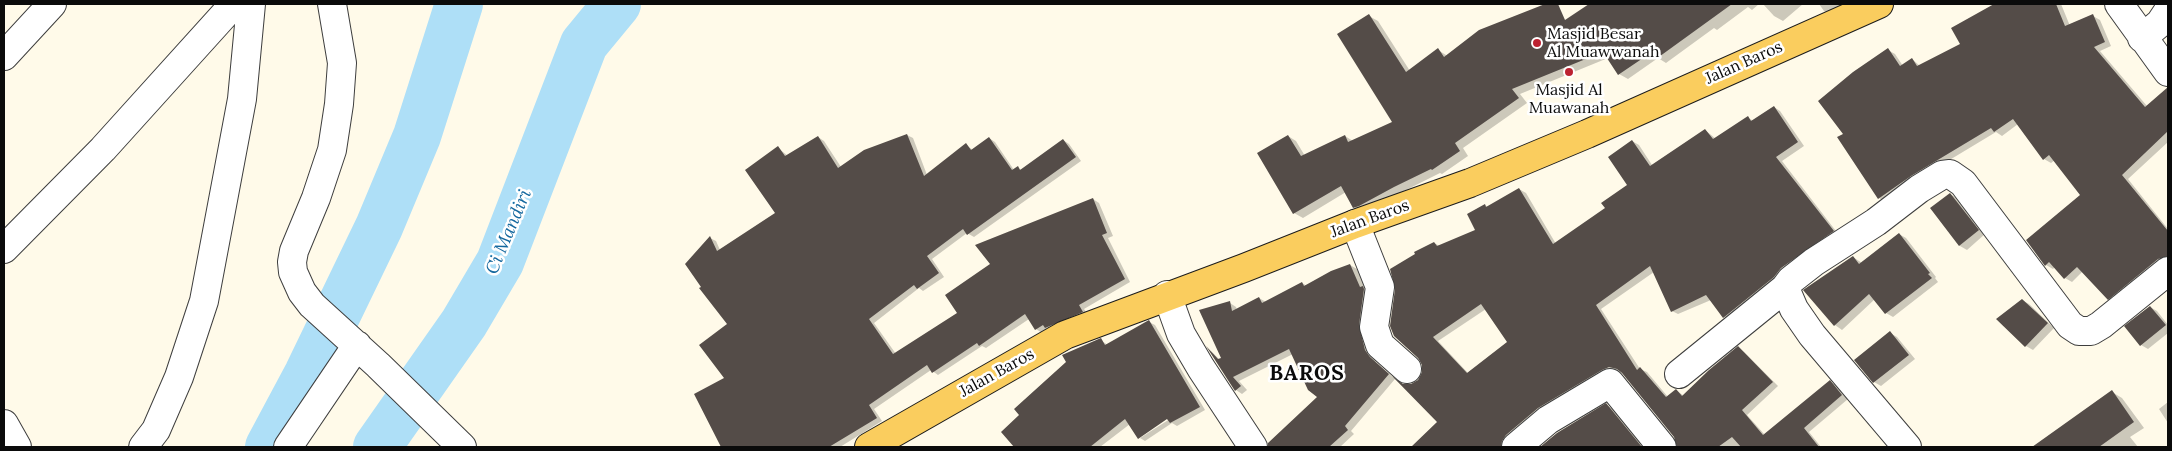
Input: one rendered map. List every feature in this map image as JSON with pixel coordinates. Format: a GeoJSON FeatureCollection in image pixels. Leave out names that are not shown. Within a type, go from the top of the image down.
{"type":"FeatureCollection","features":[{"type":"Feature","properties":{"kind":"main road","name":"Jalan Baros"},"geometry":{"type":"LineString","coordinates":[[872,446],[1065,335],[1355,224],[1470,183],[1879,4]]}},
{"type":"Feature","properties":{"kind":"street"},"geometry":{"type":"LineString","coordinates":[[4,56],[52,4]]}},
{"type":"Feature","properties":{"kind":"street"},"geometry":{"type":"LineString","coordinates":[[4,249],[103,149],[234,4]]}},
{"type":"Feature","properties":{"kind":"street"},"geometry":{"type":"LineString","coordinates":[[143,447],[156,430],[179,377],[204,301],[242,99],[251,4]]}},
{"type":"Feature","properties":{"kind":"street"},"geometry":{"type":"LineString","coordinates":[[332,4],[342,62],[339,104],[332,150],[292,262],[293,272],[302,292],[312,305],[378,365],[462,447]]}},
{"type":"Feature","properties":{"kind":"street"},"geometry":{"type":"LineString","coordinates":[[2119,4],[2168,72]]}},
{"type":"Feature","properties":{"kind":"street"},"geometry":{"type":"LineString","coordinates":[[2142,38],[2160,23],[2168,11]]}},
{"type":"Feature","properties":{"kind":"street"},"geometry":{"type":"LineString","coordinates":[[1679,374],[1814,262],[1876,222],[1919,189],[1942,175],[1950,174],[1963,183],[2070,325],[2079,331],[2091,331],[2101,325],[2168,271]]}},
{"type":"Feature","properties":{"kind":"street"},"geometry":{"type":"LineString","coordinates":[[1355,224],[1380,287],[1374,327],[1380,345],[1407,369]]}},
{"type":"Feature","properties":{"kind":"street"},"geometry":{"type":"LineString","coordinates":[[1785,288],[1794,309],[1812,335],[1907,447]]}},
{"type":"Feature","properties":{"kind":"street"},"geometry":{"type":"LineString","coordinates":[[1167,296],[1181,334],[1253,447]]}},
{"type":"Feature","properties":{"kind":"street"},"geometry":{"type":"LineString","coordinates":[[288,447],[349,338]]}},
{"type":"Feature","properties":{"kind":"street"},"geometry":{"type":"LineString","coordinates":[[1516,447],[1548,420],[1610,383],[1662,447]]}},
{"type":"Feature","properties":{"kind":"street"},"geometry":{"type":"LineString","coordinates":[[4,424],[17,447]]}},
{"type":"Feature","properties":{"kind":"building"},"geometry":{"type":"Polygon","coordinates":[[[1545,4],[1558,4],[1565,20],[1589,4],[1732,4],[1656,59],[1652,52],[1618,75],[1603,52],[1512,89],[1519,98],[1455,143],[1460,151],[1432,170],[1394,187],[1359,206],[1353,208],[1341,186],[1293,214],[1257,153],[1288,135],[1301,156],[1345,135],[1348,142],[1392,122],[1337,34],[1369,14],[1406,72],[1438,48],[1444,57],[1479,30],[1545,4]]]}},
{"type":"Feature","properties":{"kind":"building"},"geometry":{"type":"Polygon","coordinates":[[[1994,4],[2056,4],[2065,26],[2093,14],[2105,42],[2094,47],[2145,107],[2168,87],[2168,131],[2122,175],[2168,231],[2168,256],[2158,259],[2108,300],[2077,267],[2064,279],[2049,262],[2045,266],[2026,240],[2080,195],[2049,155],[2043,160],[2013,119],[1994,132],[1991,128],[1911,176],[1878,199],[1837,137],[1843,134],[1818,101],[1853,72],[1888,48],[1900,66],[1912,58],[1917,66],[1960,44],[1951,28],[1994,4]]]}},
{"type":"Feature","properties":{"kind":"building"},"geometry":{"type":"Polygon","coordinates":[[[1774,106],[1798,142],[1776,157],[1834,231],[1781,268],[1774,277],[1723,318],[1706,295],[1671,312],[1650,266],[1596,305],[1637,370],[1640,367],[1666,397],[1676,389],[1682,396],[1738,346],[1773,382],[1742,410],[1763,435],[1830,380],[1842,395],[1804,428],[1819,447],[1741,447],[1732,437],[1718,447],[1677,447],[1674,437],[1622,373],[1617,369],[1609,367],[1538,408],[1506,435],[1501,447],[1411,447],[1437,422],[1392,376],[1403,384],[1411,384],[1418,380],[1422,372],[1422,365],[1418,358],[1394,336],[1390,326],[1395,289],[1390,269],[1415,254],[1414,252],[1434,242],[1437,246],[1475,230],[1467,214],[1485,204],[1486,207],[1519,188],[1553,244],[1605,208],[1601,203],[1627,185],[1608,157],[1632,140],[1650,166],[1705,129],[1713,139],[1748,116],[1751,121],[1774,106]],[[1481,304],[1433,337],[1467,373],[1507,342],[1481,304]]]}},
{"type":"Feature","properties":{"kind":"building"},"geometry":{"type":"Polygon","coordinates":[[[907,134],[924,176],[966,143],[971,150],[989,137],[1012,170],[1018,166],[1020,170],[1063,139],[1076,157],[967,235],[963,229],[927,256],[939,273],[917,289],[914,285],[869,319],[893,354],[957,313],[945,295],[990,264],[975,245],[1093,198],[1107,233],[1102,235],[1125,279],[1079,305],[1083,312],[1045,328],[1043,325],[1035,330],[1025,314],[979,346],[977,343],[932,373],[927,365],[869,405],[877,418],[829,447],[721,447],[694,394],[724,378],[699,345],[727,324],[699,288],[701,287],[685,264],[710,236],[717,251],[775,213],[745,170],[778,146],[785,156],[818,136],[838,168],[864,150],[907,134]]]}},
{"type":"Feature","properties":{"kind":"building"},"geometry":{"type":"Polygon","coordinates":[[[1950,193],[1979,230],[1959,246],[1930,208],[1950,193]]]}},
{"type":"Feature","properties":{"kind":"building"},"geometry":{"type":"Polygon","coordinates":[[[1899,233],[1932,278],[1885,314],[1869,294],[1834,326],[1803,290],[1853,256],[1859,264],[1899,233]]]}},
{"type":"Feature","properties":{"kind":"building"},"geometry":{"type":"Polygon","coordinates":[[[1350,264],[1360,287],[1363,286],[1364,289],[1359,325],[1365,350],[1389,374],[1345,426],[1348,430],[1329,447],[1268,447],[1268,443],[1317,397],[1308,390],[1289,349],[1233,377],[1241,386],[1235,391],[1206,346],[1218,359],[1221,358],[1199,310],[1230,301],[1232,311],[1259,297],[1262,303],[1302,282],[1304,286],[1331,271],[1350,264]]]}},
{"type":"Feature","properties":{"kind":"building"},"geometry":{"type":"Polygon","coordinates":[[[2022,299],[2048,323],[2025,347],[1996,319],[2022,299]]]}},
{"type":"Feature","properties":{"kind":"building"},"geometry":{"type":"Polygon","coordinates":[[[2150,306],[2166,325],[2140,346],[2124,326],[2150,306]]]}},
{"type":"Feature","properties":{"kind":"building"},"geometry":{"type":"Polygon","coordinates":[[[1149,320],[1200,407],[1170,423],[1167,419],[1138,439],[1125,419],[1090,447],[1014,447],[1001,432],[1019,415],[1014,409],[1066,362],[1062,355],[1101,338],[1105,345],[1149,320]]]}},
{"type":"Feature","properties":{"kind":"building"},"geometry":{"type":"Polygon","coordinates":[[[1890,331],[1909,355],[1873,383],[1854,360],[1890,331]]]}},
{"type":"Feature","properties":{"kind":"building"},"geometry":{"type":"Polygon","coordinates":[[[2112,390],[2134,422],[2099,447],[2032,447],[2112,390]]]}},
{"type":"Feature","properties":{"kind":"building"},"geometry":{"type":"Polygon","coordinates":[[[1606,403],[1642,447],[1540,447],[1557,433],[1606,403]]]}},
{"type":"Feature","properties":{"kind":"waterway"},"geometry":{"type":"LineString","coordinates":[[269,447],[308,374],[379,227],[417,136],[459,4]]}},
{"type":"Feature","properties":{"kind":"waterway","name":"Ci Mandiri"},"geometry":{"type":"LineString","coordinates":[[377,447],[464,323],[500,262],[584,44],[617,4]]}},
{"type":"Feature","properties":{"kind":"place","name":"Masjid Besar Al Muawwanah"},"geometry":{"type":"Point","coordinates":[1537,43]}},
{"type":"Feature","properties":{"kind":"place","name":"Masjid Al Muawanah"},"geometry":{"type":"Point","coordinates":[1569,72]}},
{"type":"Feature","properties":{"kind":"district","name":"BAROS"},"geometry":{"type":"Point","coordinates":[1307,374]}}]}
